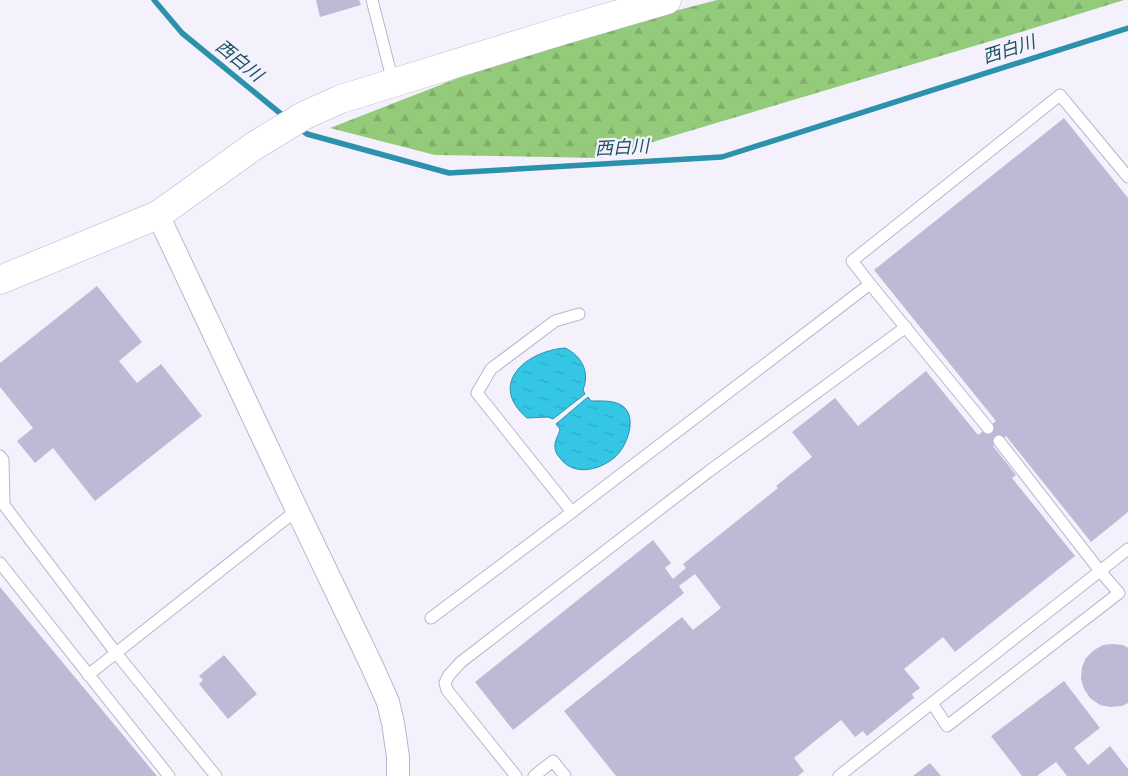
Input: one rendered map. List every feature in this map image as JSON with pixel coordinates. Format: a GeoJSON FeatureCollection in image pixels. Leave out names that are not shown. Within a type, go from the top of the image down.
{"type":"FeatureCollection","features":[{"type":"Feature","properties":{"kind":"street"},"geometry":{"type":"LineString","coordinates":[[0,280],[158,215],[254,146],[304,115],[341,99],[561,30],[667,0]]}},
{"type":"Feature","properties":{"kind":"street"},"geometry":{"type":"LineString","coordinates":[[158,215],[388,702],[398,757],[398,776]]}},
{"type":"Feature","properties":{"kind":"lane"},"geometry":{"type":"LineString","coordinates":[[372,0],[393,82]]}},
{"type":"Feature","properties":{"kind":"lane"},"geometry":{"type":"LineString","coordinates":[[988,428],[852,261],[1060,95],[1128,177]]}},
{"type":"Feature","properties":{"kind":"lane"},"geometry":{"type":"LineString","coordinates":[[431,618],[870,284]]}},
{"type":"Feature","properties":{"kind":"lane"},"geometry":{"type":"LineString","coordinates":[[572,512],[477,393],[491,369],[555,321],[579,314]]}},
{"type":"Feature","properties":{"kind":"lane"},"geometry":{"type":"LineString","coordinates":[[516,776],[447,690],[445,683],[449,675],[461,662],[701,478],[906,326]]}},
{"type":"Feature","properties":{"kind":"lane"},"geometry":{"type":"LineString","coordinates":[[932,703],[948,726],[1119,593],[999,441]]}},
{"type":"Feature","properties":{"kind":"lane"},"geometry":{"type":"LineString","coordinates":[[0,456],[4,460],[4,505],[116,653],[216,776]]}},
{"type":"Feature","properties":{"kind":"lane"},"geometry":{"type":"LineString","coordinates":[[88,675],[297,510]]}},
{"type":"Feature","properties":{"kind":"lane"},"geometry":{"type":"LineString","coordinates":[[840,776],[1128,549]]}},
{"type":"Feature","properties":{"kind":"lane"},"geometry":{"type":"LineString","coordinates":[[0,564],[168,776]]}},
{"type":"Feature","properties":{"kind":"lane"},"geometry":{"type":"LineString","coordinates":[[534,776],[553,761],[565,776]]}},
{"type":"Feature","properties":{"kind":"green space"},"geometry":{"type":"Polygon","coordinates":[[[717,0],[1124,0],[599,158],[435,155],[330,128],[563,37],[594,32],[717,0]]]}},
{"type":"Feature","properties":{"kind":"water"},"geometry":{"type":"Polygon","coordinates":[[[565,348],[576,355],[583,365],[586,377],[583,390],[585,394],[553,419],[548,417],[527,418],[516,405],[511,393],[511,382],[516,371],[537,355],[565,348]]]}},
{"type":"Feature","properties":{"kind":"water"},"geometry":{"type":"Polygon","coordinates":[[[588,397],[591,401],[618,403],[626,410],[630,424],[627,439],[619,453],[601,466],[586,470],[565,464],[556,453],[555,443],[560,429],[556,424],[588,397]]]}},
{"type":"Feature","properties":{"kind":"building"},"geometry":{"type":"Polygon","coordinates":[[[316,0],[359,0],[361,5],[320,17],[316,0]]]}},
{"type":"Feature","properties":{"kind":"building"},"geometry":{"type":"Polygon","coordinates":[[[1064,118],[1128,198],[1128,512],[1091,542],[1006,436],[993,446],[1016,475],[1012,478],[1075,556],[955,652],[943,637],[904,669],[920,688],[912,694],[914,698],[867,736],[863,731],[855,737],[841,720],[794,758],[804,771],[798,776],[616,776],[564,711],[682,617],[693,630],[721,608],[695,574],[679,586],[684,593],[513,730],[475,682],[653,540],[671,563],[665,568],[673,579],[686,568],[683,564],[778,488],[776,486],[812,457],[792,432],[835,398],[858,426],[926,371],[978,435],[996,421],[874,270],[1064,118]]]}},
{"type":"Feature","properties":{"kind":"building"},"geometry":{"type":"Polygon","coordinates":[[[97,286],[142,342],[119,361],[137,383],[161,364],[202,416],[95,501],[53,448],[35,463],[17,441],[33,428],[0,387],[0,363],[97,286]]]}},
{"type":"Feature","properties":{"kind":"building"},"geometry":{"type":"Polygon","coordinates":[[[0,587],[157,776],[0,776],[0,587]]]}},
{"type":"Feature","properties":{"kind":"building"},"geometry":{"type":"Polygon","coordinates":[[[1103,645],[1123,645],[1128,648],[1128,703],[1122,706],[1110,707],[1100,705],[1090,698],[1084,689],[1081,679],[1082,667],[1086,658],[1103,645]]]}},
{"type":"Feature","properties":{"kind":"building"},"geometry":{"type":"Polygon","coordinates":[[[224,655],[257,694],[228,719],[199,684],[203,680],[199,676],[224,655]]]}},
{"type":"Feature","properties":{"kind":"building"},"geometry":{"type":"Polygon","coordinates":[[[1064,681],[1100,728],[1074,748],[1088,765],[1110,746],[1128,769],[1128,776],[1067,776],[1056,762],[1037,776],[1022,776],[991,736],[1064,681]]]}},
{"type":"Feature","properties":{"kind":"building"},"geometry":{"type":"Polygon","coordinates":[[[930,763],[941,776],[913,776],[930,763]]]}},
{"type":"Feature","properties":{"kind":"waterway","name":"西白川"},"geometry":{"type":"LineString","coordinates":[[154,0],[182,33],[286,118]]}},
{"type":"Feature","properties":{"kind":"waterway","name":"西白川"},"geometry":{"type":"LineString","coordinates":[[299,128],[307,134],[449,173],[722,157],[1128,28]]}}]}
